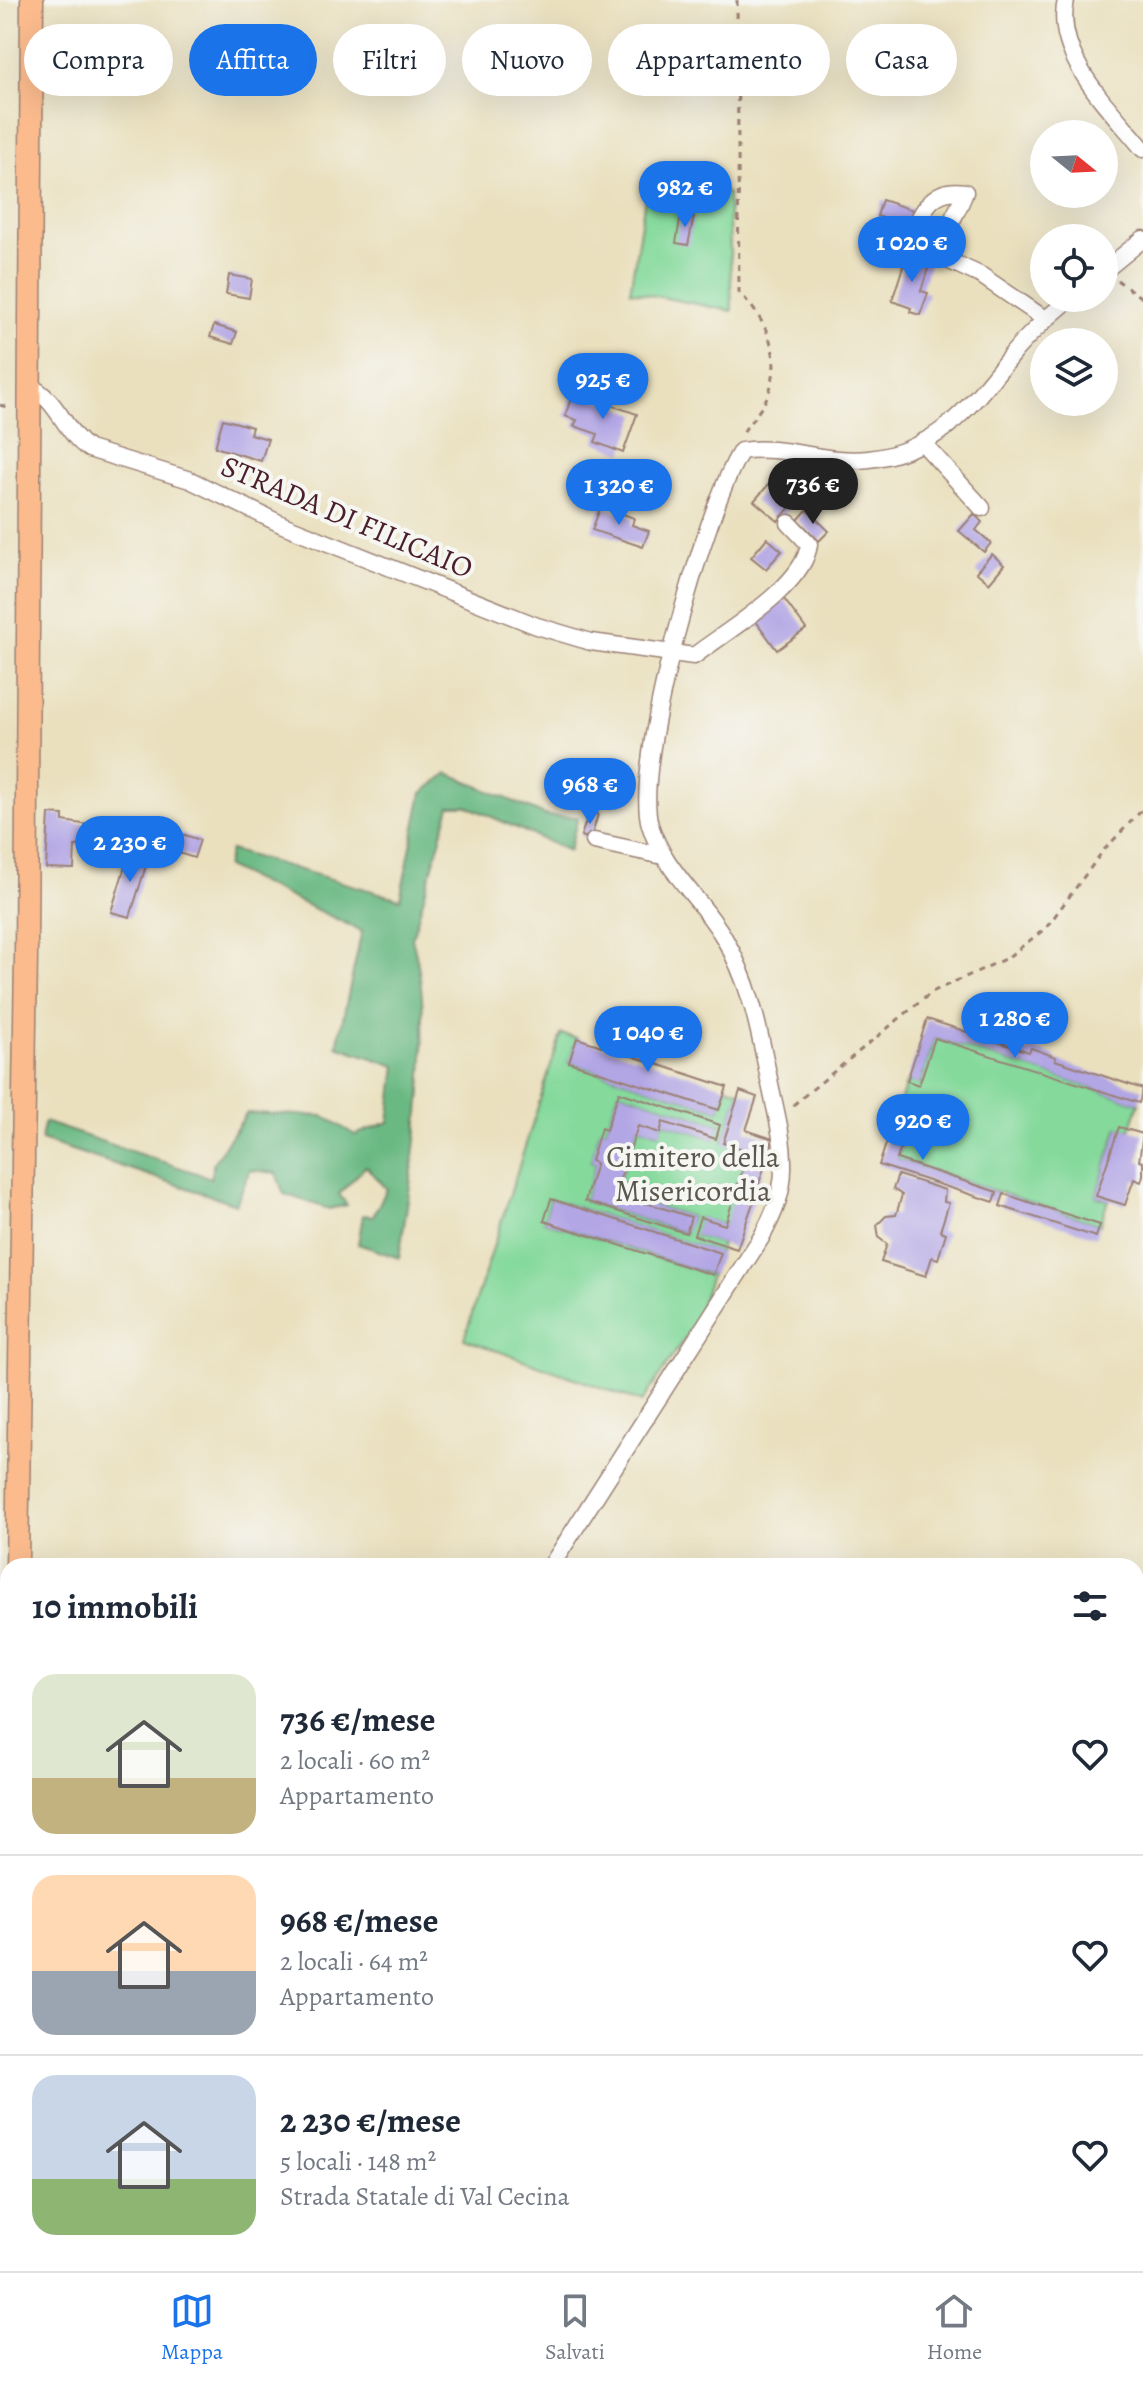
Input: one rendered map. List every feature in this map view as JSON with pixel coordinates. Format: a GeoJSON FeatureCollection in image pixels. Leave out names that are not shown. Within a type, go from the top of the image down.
{"type":"FeatureCollection","features":[{"type":"Feature","properties":{"kind":"main road"},"geometry":{"type":"LineString","coordinates":[[17,1558],[26,956],[32,0]]}},
{"type":"Feature","properties":{"kind":"street"},"geometry":{"type":"LineString","coordinates":[[1066,0],[1071,51],[1088,80],[1143,149]]}},
{"type":"Feature","properties":{"kind":"street"},"geometry":{"type":"LineString","coordinates":[[1118,260],[1143,239]]}},
{"type":"Feature","properties":{"kind":"street"},"geometry":{"type":"LineString","coordinates":[[939,256],[982,276],[1045,319]]}},
{"type":"Feature","properties":{"kind":"street"},"geometry":{"type":"LineString","coordinates":[[556,1558],[773,1215],[783,1171],[777,1116],[745,978],[721,933],[663,856],[649,822],[648,776],[670,654],[718,497],[741,451],[760,448],[820,459],[871,459],[922,442],[963,416],[1054,312]]}},
{"type":"Feature","properties":{"kind":"street","name":"STRADA DI FILICAIO"},"geometry":{"type":"LineString","coordinates":[[29,386],[48,398],[75,440],[89,449],[190,480],[283,525],[537,626],[591,642],[670,654]]}},
{"type":"Feature","properties":{"kind":"street"},"geometry":{"type":"LineString","coordinates":[[922,442],[982,508]]}},
{"type":"Feature","properties":{"kind":"street"},"geometry":{"type":"LineString","coordinates":[[670,654],[694,656],[785,585],[808,558],[809,544],[789,523]]}},
{"type":"Feature","properties":{"kind":"street"},"geometry":{"type":"LineString","coordinates":[[594,841],[663,856]]}},
{"type":"Feature","properties":{"kind":"path"},"geometry":{"type":"LineString","coordinates":[[737,0],[739,292],[761,314],[774,373],[762,406],[739,438],[741,451]]}},
{"type":"Feature","properties":{"kind":"path"},"geometry":{"type":"LineString","coordinates":[[1118,281],[1143,299]]}},
{"type":"Feature","properties":{"kind":"path"},"geometry":{"type":"LineString","coordinates":[[777,1116],[932,992],[1007,958],[1046,928],[1078,890],[1103,851],[1143,809]]}},
{"type":"Feature","properties":{"kind":"green space"},"geometry":{"type":"Polygon","coordinates":[[[648,180],[728,193],[732,311],[630,291],[648,180]]]}},
{"type":"Feature","properties":{"kind":"green space"},"geometry":{"type":"Polygon","coordinates":[[[448,773],[547,816],[578,817],[569,851],[467,806],[450,806],[412,938],[423,1013],[423,1055],[416,1140],[399,1258],[358,1244],[363,1215],[373,1216],[387,1189],[366,1166],[339,1194],[347,1205],[329,1209],[284,1194],[276,1173],[250,1170],[236,1204],[41,1140],[44,1122],[211,1178],[213,1163],[247,1113],[324,1116],[355,1135],[389,1122],[396,1066],[337,1046],[362,931],[226,867],[230,850],[400,899],[422,793],[448,773]]]}},
{"type":"Feature","properties":{"kind":"green space","name":"Cimitero della Misericordia"},"geometry":{"type":"Polygon","coordinates":[[[561,1034],[577,1038],[569,1062],[719,1110],[727,1087],[740,1091],[723,1142],[749,1151],[738,1184],[757,1190],[755,1197],[725,1225],[700,1218],[695,1235],[722,1244],[719,1253],[551,1199],[544,1221],[711,1275],[695,1323],[642,1402],[464,1339],[561,1034]],[[619,1092],[606,1130],[600,1129],[591,1161],[596,1163],[585,1201],[685,1233],[691,1217],[637,1200],[640,1189],[619,1182],[638,1126],[659,1133],[663,1122],[715,1139],[720,1125],[619,1092]]]}},
{"type":"Feature","properties":{"kind":"green space"},"geometry":{"type":"Polygon","coordinates":[[[935,1038],[1139,1103],[1130,1130],[1118,1127],[1096,1196],[1108,1200],[1100,1225],[897,1159],[912,1114],[898,1108],[907,1081],[920,1084],[935,1038]]]}},
{"type":"Feature","properties":{"kind":"building"},"geometry":{"type":"Polygon","coordinates":[[[882,200],[913,210],[899,243],[883,237],[886,228],[880,226],[883,218],[877,216],[882,200]]]}},
{"type":"Feature","properties":{"kind":"building"},"geometry":{"type":"Polygon","coordinates":[[[681,214],[694,216],[688,245],[676,243],[681,214]]]}},
{"type":"Feature","properties":{"kind":"building"},"geometry":{"type":"Polygon","coordinates":[[[907,254],[930,262],[921,291],[928,293],[920,315],[892,301],[907,254]]]}},
{"type":"Feature","properties":{"kind":"building"},"geometry":{"type":"Polygon","coordinates":[[[229,275],[252,279],[249,298],[226,294],[229,275]]]}},
{"type":"Feature","properties":{"kind":"building"},"geometry":{"type":"Polygon","coordinates":[[[214,325],[237,332],[233,344],[210,337],[214,325]]]}},
{"type":"Feature","properties":{"kind":"building"},"geometry":{"type":"Polygon","coordinates":[[[572,396],[584,400],[585,396],[637,414],[623,453],[595,442],[598,434],[574,426],[577,420],[565,416],[572,396]]]}},
{"type":"Feature","properties":{"kind":"building"},"geometry":{"type":"Polygon","coordinates":[[[223,419],[252,427],[250,434],[268,439],[261,461],[215,447],[223,419]]]}},
{"type":"Feature","properties":{"kind":"building"},"geometry":{"type":"Polygon","coordinates":[[[776,476],[799,497],[778,521],[754,501],[776,476]]]}},
{"type":"Feature","properties":{"kind":"building"},"geometry":{"type":"Polygon","coordinates":[[[601,506],[634,518],[632,525],[649,531],[643,547],[592,530],[601,506]]]}},
{"type":"Feature","properties":{"kind":"building"},"geometry":{"type":"Polygon","coordinates":[[[807,510],[829,531],[819,541],[798,520],[807,510]]]}},
{"type":"Feature","properties":{"kind":"building"},"geometry":{"type":"Polygon","coordinates":[[[974,514],[982,522],[976,530],[991,543],[984,552],[959,531],[974,514]]]}},
{"type":"Feature","properties":{"kind":"building"},"geometry":{"type":"Polygon","coordinates":[[[767,538],[782,551],[766,569],[751,557],[767,538]]]}},
{"type":"Feature","properties":{"kind":"building"},"geometry":{"type":"Polygon","coordinates":[[[992,554],[1004,565],[989,583],[976,572],[992,554]]]}},
{"type":"Feature","properties":{"kind":"building"},"geometry":{"type":"Polygon","coordinates":[[[784,599],[806,629],[777,650],[755,620],[784,599]]]}},
{"type":"Feature","properties":{"kind":"building"},"geometry":{"type":"Polygon","coordinates":[[[589,812],[598,814],[591,839],[581,836],[589,812]]]}},
{"type":"Feature","properties":{"kind":"building"},"geometry":{"type":"Polygon","coordinates":[[[49,814],[63,815],[63,821],[96,826],[96,844],[75,846],[74,869],[46,868],[49,814]]]}},
{"type":"Feature","properties":{"kind":"building"},"geometry":{"type":"Polygon","coordinates":[[[122,816],[152,825],[147,841],[116,831],[122,816]]]}},
{"type":"Feature","properties":{"kind":"building"},"geometry":{"type":"Polygon","coordinates":[[[182,834],[200,840],[194,858],[176,852],[182,834]]]}},
{"type":"Feature","properties":{"kind":"building"},"geometry":{"type":"Polygon","coordinates":[[[130,850],[149,856],[130,917],[111,912],[130,850]]]}},
{"type":"Feature","properties":{"kind":"building"},"geometry":{"type":"Polygon","coordinates":[[[927,1019],[1029,1052],[1031,1048],[1056,1057],[1055,1060],[1143,1089],[1139,1103],[935,1038],[919,1085],[907,1081],[927,1019]]]}},
{"type":"Feature","properties":{"kind":"building"},"geometry":{"type":"Polygon","coordinates":[[[577,1038],[727,1087],[719,1110],[569,1062],[577,1038]]]}},
{"type":"Feature","properties":{"kind":"building"},"geometry":{"type":"Polygon","coordinates":[[[740,1091],[757,1097],[746,1130],[773,1139],[757,1190],[738,1184],[749,1151],[723,1143],[740,1091]]]}},
{"type":"Feature","properties":{"kind":"building"},"geometry":{"type":"Polygon","coordinates":[[[619,1092],[720,1125],[716,1139],[663,1122],[660,1133],[638,1126],[619,1182],[641,1189],[637,1200],[691,1217],[686,1233],[585,1201],[596,1163],[591,1161],[601,1128],[606,1130],[619,1092]]]}},
{"type":"Feature","properties":{"kind":"building"},"geometry":{"type":"Polygon","coordinates":[[[898,1108],[912,1113],[897,1159],[997,1192],[994,1202],[879,1165],[898,1108]]]}},
{"type":"Feature","properties":{"kind":"building"},"geometry":{"type":"Polygon","coordinates":[[[1119,1127],[1143,1134],[1139,1161],[1143,1162],[1143,1175],[1141,1182],[1134,1179],[1125,1205],[1096,1196],[1119,1127]]]}},
{"type":"Feature","properties":{"kind":"building"},"geometry":{"type":"Polygon","coordinates":[[[898,1175],[945,1190],[944,1202],[949,1203],[940,1231],[946,1233],[938,1259],[932,1257],[926,1276],[881,1262],[887,1244],[879,1238],[877,1225],[886,1216],[896,1215],[902,1195],[893,1189],[898,1175]]]}},
{"type":"Feature","properties":{"kind":"building"},"geometry":{"type":"Polygon","coordinates":[[[736,1191],[755,1197],[737,1249],[694,1235],[700,1217],[725,1225],[736,1191]]]}},
{"type":"Feature","properties":{"kind":"building"},"geometry":{"type":"Polygon","coordinates":[[[1004,1194],[1100,1225],[1096,1237],[1000,1206],[1004,1194]]]}},
{"type":"Feature","properties":{"kind":"building"},"geometry":{"type":"Polygon","coordinates":[[[551,1199],[721,1253],[713,1275],[544,1221],[551,1199]]]}}]}
